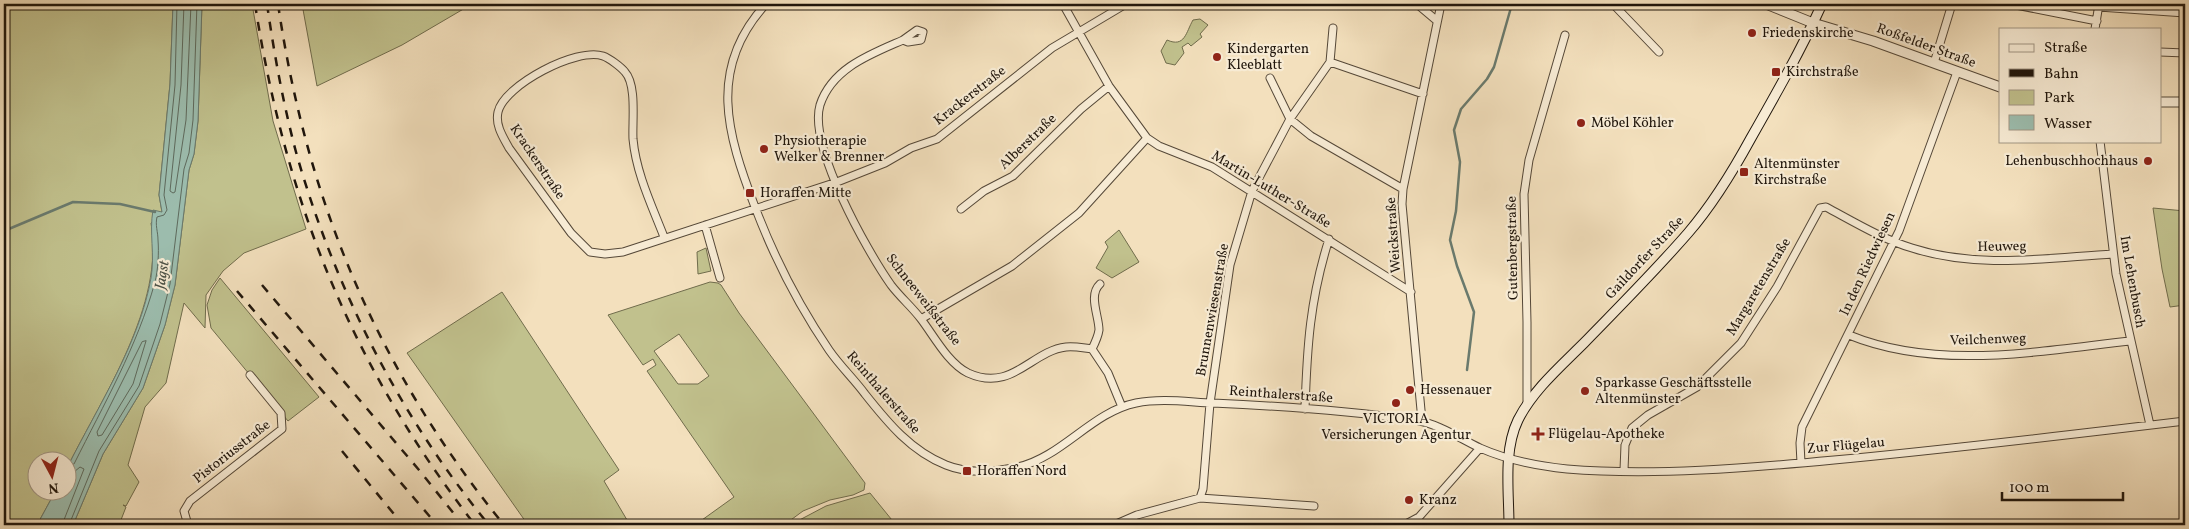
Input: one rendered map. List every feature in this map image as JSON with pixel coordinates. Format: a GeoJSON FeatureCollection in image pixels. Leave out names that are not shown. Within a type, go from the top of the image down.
{"type":"FeatureCollection","features":[{"type":"Feature","properties":{"kind":"main road"},"geometry":{"type":"LineString","coordinates":[[1766,4],[1813,23]]}},
{"type":"Feature","properties":{"kind":"main road","name":"Gaildorfer Straße"},"geometry":{"type":"LineString","coordinates":[[1509,525],[1509,459],[1511,440],[1518,421],[1527,406],[1552,375],[1659,265],[1712,202],[1762,120],[1822,4]]}},
{"type":"Feature","properties":{"kind":"main road","name":"Roßfelder Straße"},"geometry":{"type":"LineString","coordinates":[[1813,23],[1873,41],[1999,87]]}},
{"type":"Feature","properties":{"kind":"main road"},"geometry":{"type":"LineString","coordinates":[[2162,102],[2185,102]]}},
{"type":"Feature","properties":{"kind":"street","name":"Reinthalerstraße"},"geometry":{"type":"LineString","coordinates":[[766,4],[749,26],[736,49],[728,84],[730,133],[756,209],[779,263],[808,318],[830,352],[900,435],[934,460],[967,471],[1019,466],[1055,450],[1122,407],[1150,401],[1305,409],[1422,421],[1440,427],[1480,448],[1509,459]]}},
{"type":"Feature","properties":{"kind":"street","name":"Martin-Luther-Straße"},"geometry":{"type":"LineString","coordinates":[[1063,4],[1110,86],[1147,138],[1159,146],[1212,167],[1411,292]]}},
{"type":"Feature","properties":{"kind":"street","name":"Krackerstraße"},"geometry":{"type":"LineString","coordinates":[[664,237],[635,158],[632,89],[626,72],[603,56],[582,55],[536,75],[509,93],[498,112],[500,133],[571,233],[590,252],[605,254],[623,252],[664,237],[837,182],[885,163],[911,148],[937,139],[1052,48],[1126,4]]}},
{"type":"Feature","properties":{"kind":"street"},"geometry":{"type":"LineString","coordinates":[[1417,4],[1436,20]]}},
{"type":"Feature","properties":{"kind":"street","name":"Weickstraße"},"geometry":{"type":"LineString","coordinates":[[1422,421],[1402,204],[1403,189],[1436,20],[1441,4]]}},
{"type":"Feature","properties":{"kind":"street"},"geometry":{"type":"LineString","coordinates":[[1613,4],[1660,52]]}},
{"type":"Feature","properties":{"kind":"street"},"geometry":{"type":"LineString","coordinates":[[1934,63],[1952,4]]}},
{"type":"Feature","properties":{"kind":"street"},"geometry":{"type":"LineString","coordinates":[[2011,4],[2097,21]]}},
{"type":"Feature","properties":{"kind":"street"},"geometry":{"type":"LineString","coordinates":[[2095,28],[2099,5],[2185,13]]}},
{"type":"Feature","properties":{"kind":"street"},"geometry":{"type":"LineString","coordinates":[[1333,28],[1330,62],[1422,94]]}},
{"type":"Feature","properties":{"kind":"street","name":"Gutenbergstraße"},"geometry":{"type":"LineString","coordinates":[[1527,406],[1524,194],[1529,160],[1565,35]]}},
{"type":"Feature","properties":{"kind":"street","name":"Schneeweißstraße"},"geometry":{"type":"LineString","coordinates":[[903,40],[865,57],[845,70],[830,86],[818,115],[819,129],[830,169],[870,252],[892,286],[921,319],[947,354],[964,370],[978,376],[999,377],[1013,373],[1052,351],[1065,347],[1092,349]]}},
{"type":"Feature","properties":{"kind":"street"},"geometry":{"type":"LineString","coordinates":[[2162,52],[2185,53]]}},
{"type":"Feature","properties":{"kind":"street","name":"Brunnenwiesenstraße"},"geometry":{"type":"LineString","coordinates":[[1200,498],[1203,489],[1210,403],[1230,266],[1252,191],[1290,119],[1330,62]]}},
{"type":"Feature","properties":{"kind":"street","name":"In den Riedwiesen"},"geometry":{"type":"LineString","coordinates":[[1801,463],[1800,443],[1802,428],[1849,336],[1893,242],[1957,72]]}},
{"type":"Feature","properties":{"kind":"street"},"geometry":{"type":"LineString","coordinates":[[1270,78],[1290,119],[1311,136],[1403,189]]}},
{"type":"Feature","properties":{"kind":"street","name":"Alberstraße"},"geometry":{"type":"LineString","coordinates":[[961,209],[984,192],[1013,176],[1081,108],[1110,86]]}},
{"type":"Feature","properties":{"kind":"street"},"geometry":{"type":"LineString","coordinates":[[921,319],[1012,266],[1079,214],[1147,138]]}},
{"type":"Feature","properties":{"kind":"street","name":"Im Lehenbusch"},"geometry":{"type":"LineString","coordinates":[[2100,142],[2113,254],[2130,341],[2150,425]]}},
{"type":"Feature","properties":{"kind":"street","name":"Margaretenstraße"},"geometry":{"type":"LineString","coordinates":[[1624,470],[1625,445],[1632,428],[1648,414],[1697,387],[1741,343],[1776,287],[1817,210],[1826,207],[1893,242]]}},
{"type":"Feature","properties":{"kind":"street"},"geometry":{"type":"LineString","coordinates":[[705,225],[720,278]]}},
{"type":"Feature","properties":{"kind":"street"},"geometry":{"type":"LineString","coordinates":[[1305,409],[1310,317],[1316,278],[1329,239]]}},
{"type":"Feature","properties":{"kind":"street","name":"Heuweg"},"geometry":{"type":"LineString","coordinates":[[1893,242],[1938,255],[1978,260],[2113,254]]}},
{"type":"Feature","properties":{"kind":"street"},"geometry":{"type":"LineString","coordinates":[[1100,284],[1096,288],[1094,296],[1099,330],[1092,349],[1104,366],[1122,407]]}},
{"type":"Feature","properties":{"kind":"street","name":"Veilchenweg"},"geometry":{"type":"LineString","coordinates":[[1849,336],[1890,349],[1960,355],[2040,351],[2130,341]]}},
{"type":"Feature","properties":{"kind":"street","name":"Pistoriusstraße"},"geometry":{"type":"LineString","coordinates":[[188,525],[184,511],[190,501],[282,429],[281,413],[250,374]]}},
{"type":"Feature","properties":{"kind":"street","name":"Zur Flügelau"},"geometry":{"type":"LineString","coordinates":[[1509,459],[1567,468],[1695,470],[1801,463],[1962,448],[2185,421]]}},
{"type":"Feature","properties":{"kind":"street"},"geometry":{"type":"LineString","coordinates":[[1404,525],[1419,516],[1480,448]]}},
{"type":"Feature","properties":{"kind":"street"},"geometry":{"type":"LineString","coordinates":[[1114,525],[1137,515],[1200,498],[1314,506]]}},
{"type":"Feature","properties":{"kind":"green space"},"geometry":{"type":"Polygon","coordinates":[[[4,4],[173,4],[170,84],[159,195],[162,212],[151,223],[153,254],[149,286],[140,317],[128,349],[75,452],[28,452],[28,502],[50,502],[37,525],[4,525],[4,4]]]}},
{"type":"Feature","properties":{"kind":"green space"},"geometry":{"type":"Polygon","coordinates":[[[202,4],[252,4],[273,121],[306,229],[244,253],[223,271],[206,295],[205,328],[184,303],[166,383],[145,407],[128,465],[139,482],[126,506],[123,505],[126,507],[119,525],[73,525],[103,454],[143,388],[165,325],[175,285],[189,170],[194,154],[198,121],[202,4]]]}},
{"type":"Feature","properties":{"kind":"green space"},"geometry":{"type":"Polygon","coordinates":[[[302,4],[472,4],[402,45],[317,86],[302,4]]]}},
{"type":"Feature","properties":{"kind":"green space"},"geometry":{"type":"Polygon","coordinates":[[[1200,19],[1208,25],[1200,34],[1202,37],[1191,46],[1188,43],[1182,47],[1184,53],[1175,65],[1166,63],[1161,51],[1167,40],[1178,42],[1184,38],[1193,20],[1200,19]]]}},
{"type":"Feature","properties":{"kind":"green space"},"geometry":{"type":"Polygon","coordinates":[[[2153,208],[2185,211],[2185,305],[2170,307],[2153,208]]]}},
{"type":"Feature","properties":{"kind":"green space"},"geometry":{"type":"Polygon","coordinates":[[[1119,230],[1139,262],[1112,278],[1096,268],[1108,247],[1105,242],[1119,230]]]}},
{"type":"Feature","properties":{"kind":"green space"},"geometry":{"type":"Polygon","coordinates":[[[706,248],[711,271],[698,274],[697,252],[706,248]]]}},
{"type":"Feature","properties":{"kind":"green space"},"geometry":{"type":"Polygon","coordinates":[[[220,278],[319,397],[288,421],[211,328],[207,305],[212,290],[220,278]]]}},
{"type":"Feature","properties":{"kind":"green space"},"geometry":{"type":"Polygon","coordinates":[[[710,282],[721,285],[739,313],[865,483],[864,490],[853,495],[830,500],[803,511],[784,525],[695,525],[734,497],[647,371],[656,365],[653,359],[643,365],[608,315],[710,282]],[[679,334],[654,351],[678,384],[698,384],[709,376],[679,334]]]}},
{"type":"Feature","properties":{"kind":"green space"},"geometry":{"type":"Polygon","coordinates":[[[502,292],[619,470],[604,481],[630,525],[528,525],[407,353],[502,292]]]}},
{"type":"Feature","properties":{"kind":"green space"},"geometry":{"type":"Polygon","coordinates":[[[870,493],[896,525],[790,525],[826,506],[870,493]]]}},
{"type":"Feature","properties":{"kind":"green space"},"geometry":{"type":"Polygon","coordinates":[[[2181,523],[2181,525],[2016,525],[2181,523]]]}},
{"type":"Feature","properties":{"kind":"water","name":"Jagst"},"geometry":{"type":"Polygon","coordinates":[[[173,4],[202,4],[198,121],[194,154],[189,170],[175,285],[165,325],[143,388],[103,454],[73,525],[37,525],[50,502],[78,502],[78,452],[75,452],[128,350],[145,302],[152,269],[153,210],[162,212],[159,195],[170,84],[173,4]]]}},
{"type":"Feature","properties":{"kind":"waterway"},"geometry":{"type":"LineString","coordinates":[[1467,370],[1474,312],[1457,266],[1450,240],[1456,211],[1460,162],[1454,130],[1461,109],[1487,79],[1494,67],[1512,4]]}},
{"type":"Feature","properties":{"kind":"waterway"},"geometry":{"type":"LineString","coordinates":[[4,231],[73,202],[120,204],[155,212]]}},
{"type":"Feature","properties":{"kind":"railway"},"geometry":{"type":"LineString","coordinates":[[255,4],[268,77],[285,147],[306,214],[330,279],[359,342],[393,404],[431,465],[475,525]]}},
{"type":"Feature","properties":{"kind":"railway"},"geometry":{"type":"LineString","coordinates":[[267,4],[279,78],[296,152],[330,252],[350,301],[373,349],[399,395],[457,484],[489,525]]}},
{"type":"Feature","properties":{"kind":"railway"},"geometry":{"type":"LineString","coordinates":[[278,4],[291,77],[308,147],[329,215],[354,280],[384,344],[419,406],[459,466],[504,525]]}},
{"type":"Feature","properties":{"kind":"railway"},"geometry":{"type":"LineString","coordinates":[[262,285],[419,470],[463,525]]}},
{"type":"Feature","properties":{"kind":"railway"},"geometry":{"type":"LineString","coordinates":[[237,291],[437,525]]}},
{"type":"Feature","properties":{"kind":"railway"},"geometry":{"type":"LineString","coordinates":[[342,451],[403,525]]}},
{"type":"Feature","properties":{"kind":"place","name":"Friedenskirche"},"geometry":{"type":"Point","coordinates":[1752,33]}},
{"type":"Feature","properties":{"kind":"place","name":"Kindergarten Kleeblatt"},"geometry":{"type":"Point","coordinates":[1217,57]}},
{"type":"Feature","properties":{"kind":"place","name":"Kirchstraße"},"geometry":{"type":"Point","coordinates":[1776,72]}},
{"type":"Feature","properties":{"kind":"place","name":"Möbel Köhler"},"geometry":{"type":"Point","coordinates":[1581,123]}},
{"type":"Feature","properties":{"kind":"place","name":"Physiotherapie Welker & Brenner"},"geometry":{"type":"Point","coordinates":[764,149]}},
{"type":"Feature","properties":{"kind":"place","name":"Lehenbuschhochhaus"},"geometry":{"type":"Point","coordinates":[2148,161]}},
{"type":"Feature","properties":{"kind":"place","name":"Altenmünster Kirchstraße"},"geometry":{"type":"Point","coordinates":[1744,172]}},
{"type":"Feature","properties":{"kind":"place","name":"Horaffen Mitte"},"geometry":{"type":"Point","coordinates":[750,193]}},
{"type":"Feature","properties":{"kind":"place","name":"Hessenauer"},"geometry":{"type":"Point","coordinates":[1410,390]}},
{"type":"Feature","properties":{"kind":"place","name":"Sparkasse Geschäftsstelle Altenmünster"},"geometry":{"type":"Point","coordinates":[1585,391]}},
{"type":"Feature","properties":{"kind":"place","name":"VICTORIA Versicherungen Agentur"},"geometry":{"type":"Point","coordinates":[1396,403]}},
{"type":"Feature","properties":{"kind":"place","name":"Flügelau-Apotheke"},"geometry":{"type":"Point","coordinates":[1538,434]}},
{"type":"Feature","properties":{"kind":"place","name":"Horaffen Nord"},"geometry":{"type":"Point","coordinates":[967,471]}},
{"type":"Feature","properties":{"kind":"place","name":"Kranz"},"geometry":{"type":"Point","coordinates":[1409,500]}}]}
